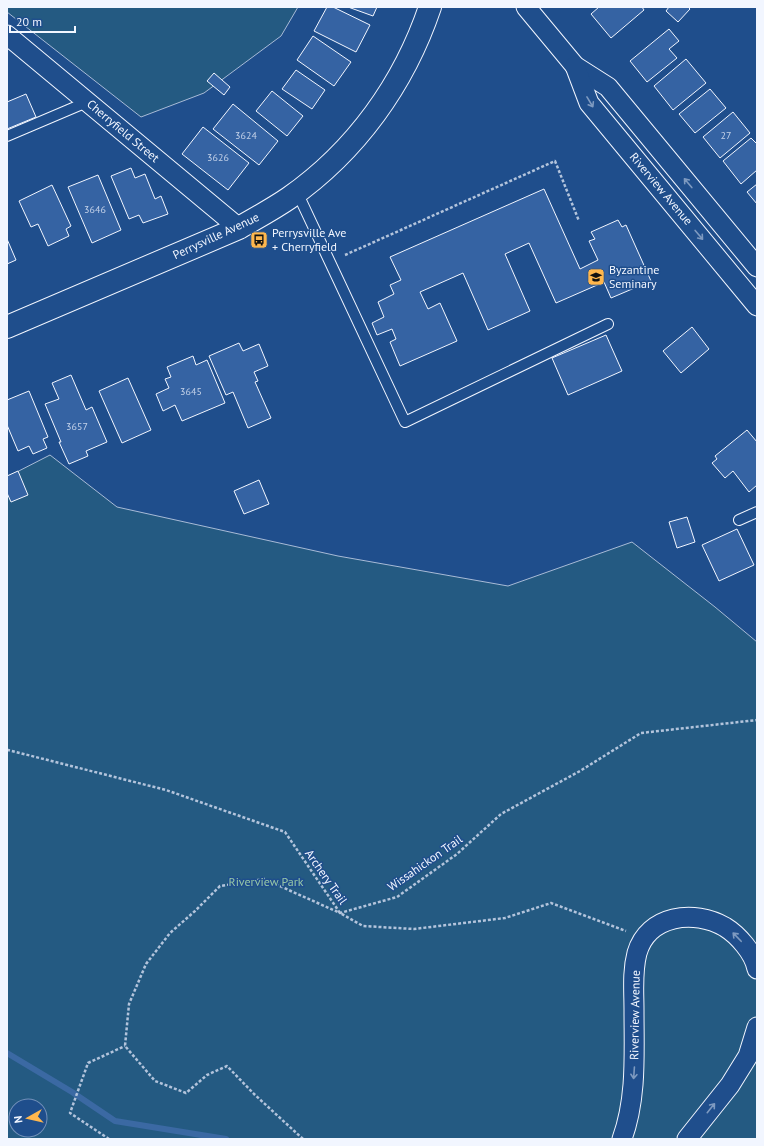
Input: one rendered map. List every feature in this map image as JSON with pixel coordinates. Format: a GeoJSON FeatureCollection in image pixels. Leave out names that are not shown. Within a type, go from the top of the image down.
{"type":"FeatureCollection","features":[{"type":"Feature","properties":{"kind":"main road","name":"Perrysville Avenue"},"geometry":{"type":"LineString","coordinates":[[7,327],[239,228],[264,214],[297,192],[333,162],[351,143],[385,99],[403,71],[412,53],[430,7]]}},
{"type":"Feature","properties":{"kind":"street","name":"Riverview Avenue"},"geometry":{"type":"LineString","coordinates":[[526,7],[575,66],[608,87],[757,267]]}},
{"type":"Feature","properties":{"kind":"street","name":"Cherryfield Street"},"geometry":{"type":"LineString","coordinates":[[7,35],[239,228]]}},
{"type":"Feature","properties":{"kind":"street","name":"Riverview Avenue"},"geometry":{"type":"LineString","coordinates":[[575,66],[589,103],[757,306]]}},
{"type":"Feature","properties":{"kind":"street","name":"Riverview Avenue"},"geometry":{"type":"LineString","coordinates":[[622,1139],[631,1107],[635,1065],[634,973],[638,952],[644,938],[657,925],[672,919],[686,917],[706,919],[733,932],[744,944],[756,964],[757,969]]}},
{"type":"Feature","properties":{"kind":"street"},"geometry":{"type":"LineString","coordinates":[[687,1139],[730,1085],[741,1068],[748,1056],[757,1027]]}},
{"type":"Feature","properties":{"kind":"lane"},"geometry":{"type":"LineString","coordinates":[[7,136],[87,102]]}},
{"type":"Feature","properties":{"kind":"lane"},"geometry":{"type":"LineString","coordinates":[[297,192],[405,422],[608,324]]}},
{"type":"Feature","properties":{"kind":"lane"},"geometry":{"type":"LineString","coordinates":[[739,520],[757,512]]}},
{"type":"Feature","properties":{"kind":"path"},"geometry":{"type":"LineString","coordinates":[[330,262],[555,161],[579,220]]}},
{"type":"Feature","properties":{"kind":"path","name":"Wissahickon Trail"},"geometry":{"type":"LineString","coordinates":[[340,913],[397,897],[457,854],[501,814],[580,772],[641,733],[757,720]]}},
{"type":"Feature","properties":{"kind":"path","name":"Archery Trail"},"geometry":{"type":"LineString","coordinates":[[7,750],[166,790],[285,832],[340,913],[364,926],[414,928],[506,918],[551,903],[627,931]]}},
{"type":"Feature","properties":{"kind":"path"},"geometry":{"type":"LineString","coordinates":[[303,1139],[226,1066],[207,1075],[186,1093],[155,1081],[125,1046],[129,1004],[146,964],[170,933],[220,886],[264,879],[340,913]]}},
{"type":"Feature","properties":{"kind":"path"},"geometry":{"type":"LineString","coordinates":[[109,1139],[70,1113],[88,1063],[125,1046]]}},
{"type":"Feature","properties":{"kind":"green space"},"geometry":{"type":"Polygon","coordinates":[[[7,7],[298,7],[281,36],[204,93],[141,117],[7,12],[7,7]]]}},
{"type":"Feature","properties":{"kind":"green space","name":"Riverview Park"},"geometry":{"type":"Polygon","coordinates":[[[50,455],[117,507],[338,556],[508,586],[632,542],[757,642],[757,1139],[7,1139],[7,477],[50,455]]]}},
{"type":"Feature","properties":{"kind":"building"},"geometry":{"type":"Polygon","coordinates":[[[327,7],[333,7],[370,25],[356,52],[314,31],[327,7]]]}},
{"type":"Feature","properties":{"kind":"building"},"geometry":{"type":"Polygon","coordinates":[[[348,7],[377,7],[373,16],[348,7]]]}},
{"type":"Feature","properties":{"kind":"building"},"geometry":{"type":"Polygon","coordinates":[[[599,7],[642,7],[644,10],[611,38],[591,14],[599,7]]]}},
{"type":"Feature","properties":{"kind":"building"},"geometry":{"type":"Polygon","coordinates":[[[669,7],[688,7],[690,9],[678,22],[666,11],[669,7]]]}},
{"type":"Feature","properties":{"kind":"building"},"geometry":{"type":"Polygon","coordinates":[[[669,29],[679,41],[669,49],[677,58],[647,82],[630,61],[669,29]]]}},
{"type":"Feature","properties":{"kind":"building"},"geometry":{"type":"Polygon","coordinates":[[[313,36],[351,62],[334,86],[297,60],[313,36]]]}},
{"type":"Feature","properties":{"kind":"building"},"geometry":{"type":"Polygon","coordinates":[[[686,59],[706,83],[673,110],[654,86],[686,59]]]}},
{"type":"Feature","properties":{"kind":"building"},"geometry":{"type":"Polygon","coordinates":[[[296,70],[325,90],[312,109],[282,89],[296,70]]]}},
{"type":"Feature","properties":{"kind":"building"},"geometry":{"type":"Polygon","coordinates":[[[214,73],[230,87],[224,95],[207,81],[214,73]]]}},
{"type":"Feature","properties":{"kind":"building"},"geometry":{"type":"Polygon","coordinates":[[[710,89],[726,108],[695,133],[679,114],[710,89]]]}},
{"type":"Feature","properties":{"kind":"building"},"geometry":{"type":"Polygon","coordinates":[[[272,91],[303,116],[287,136],[256,111],[272,91]]]}},
{"type":"Feature","properties":{"kind":"building"},"geometry":{"type":"Polygon","coordinates":[[[26,94],[36,117],[7,129],[7,102],[26,94]]]}},
{"type":"Feature","properties":{"kind":"building"},"geometry":{"type":"Polygon","coordinates":[[[233,104],[278,141],[259,165],[213,129],[233,104]]]}},
{"type":"Feature","properties":{"kind":"building"},"geometry":{"type":"Polygon","coordinates":[[[733,112],[750,133],[720,158],[703,137],[733,112]]]}},
{"type":"Feature","properties":{"kind":"building"},"geometry":{"type":"Polygon","coordinates":[[[203,127],[249,163],[228,190],[182,154],[203,127]]]}},
{"type":"Feature","properties":{"kind":"building"},"geometry":{"type":"Polygon","coordinates":[[[751,138],[757,144],[757,170],[741,184],[723,161],[751,138]]]}},
{"type":"Feature","properties":{"kind":"building"},"geometry":{"type":"Polygon","coordinates":[[[131,168],[135,178],[145,174],[155,199],[161,196],[168,214],[143,223],[139,215],[129,219],[111,176],[131,168]]]}},
{"type":"Feature","properties":{"kind":"building"},"geometry":{"type":"Polygon","coordinates":[[[98,175],[121,230],[92,243],[68,187],[98,175]]]}},
{"type":"Feature","properties":{"kind":"building"},"geometry":{"type":"Polygon","coordinates":[[[757,184],[757,204],[747,192],[757,184]]]}},
{"type":"Feature","properties":{"kind":"building"},"geometry":{"type":"Polygon","coordinates":[[[52,185],[71,226],[66,229],[69,236],[48,246],[38,224],[31,227],[19,201],[52,185]]]}},
{"type":"Feature","properties":{"kind":"building","name":"Byzantine Seminary"},"geometry":{"type":"Polygon","coordinates":[[[544,189],[580,269],[598,260],[589,241],[595,239],[591,232],[618,220],[622,227],[626,225],[651,281],[611,298],[604,282],[556,303],[529,243],[505,254],[530,311],[488,330],[463,273],[420,292],[428,309],[440,303],[457,341],[400,366],[390,342],[396,339],[392,329],[377,335],[372,323],[384,317],[378,302],[394,294],[390,285],[401,280],[390,257],[544,189]]]}},
{"type":"Feature","properties":{"kind":"building"},"geometry":{"type":"Polygon","coordinates":[[[7,239],[16,260],[7,264],[7,239]]]}},
{"type":"Feature","properties":{"kind":"building"},"geometry":{"type":"Polygon","coordinates":[[[692,327],[709,349],[681,373],[663,351],[692,327]]]}},
{"type":"Feature","properties":{"kind":"building"},"geometry":{"type":"Polygon","coordinates":[[[606,335],[622,371],[568,395],[552,358],[606,335]]]}},
{"type":"Feature","properties":{"kind":"building"},"geometry":{"type":"Polygon","coordinates":[[[239,343],[243,351],[259,344],[268,366],[254,372],[258,381],[255,382],[271,418],[248,428],[233,392],[226,395],[209,356],[239,343]]]}},
{"type":"Feature","properties":{"kind":"building"},"geometry":{"type":"Polygon","coordinates":[[[193,356],[196,365],[207,360],[225,403],[182,421],[175,405],[163,411],[156,394],[169,388],[165,379],[171,377],[167,367],[193,356]]]}},
{"type":"Feature","properties":{"kind":"building"},"geometry":{"type":"Polygon","coordinates":[[[71,375],[86,410],[92,407],[107,442],[86,451],[88,456],[69,464],[45,404],[59,399],[52,383],[71,375]]]}},
{"type":"Feature","properties":{"kind":"building"},"geometry":{"type":"Polygon","coordinates":[[[128,378],[151,430],[122,443],[99,391],[128,378]]]}},
{"type":"Feature","properties":{"kind":"building"},"geometry":{"type":"Polygon","coordinates":[[[29,391],[48,437],[43,439],[47,448],[33,454],[29,446],[18,451],[7,425],[7,400],[29,391]]]}},
{"type":"Feature","properties":{"kind":"building"},"geometry":{"type":"Polygon","coordinates":[[[747,430],[757,442],[757,485],[749,492],[733,471],[725,478],[712,463],[717,459],[715,456],[747,430]]]}},
{"type":"Feature","properties":{"kind":"building"},"geometry":{"type":"Polygon","coordinates":[[[18,471],[28,495],[11,502],[7,493],[7,476],[18,471]]]}},
{"type":"Feature","properties":{"kind":"building"},"geometry":{"type":"Polygon","coordinates":[[[259,480],[269,504],[244,514],[234,491],[259,480]]]}},
{"type":"Feature","properties":{"kind":"building"},"geometry":{"type":"Polygon","coordinates":[[[687,517],[695,542],[677,548],[669,522],[687,517]]]}},
{"type":"Feature","properties":{"kind":"building"},"geometry":{"type":"Polygon","coordinates":[[[737,529],[754,565],[719,581],[702,545],[737,529]]]}},
{"type":"Feature","properties":{"kind":"waterway"},"geometry":{"type":"LineString","coordinates":[[7,1053],[72,1092],[115,1121],[226,1139]]}},
{"type":"Feature","properties":{"kind":"place","name":"Perrysville Ave + Cherryfield"},"geometry":{"type":"Point","coordinates":[259,240]}},
{"type":"Feature","properties":{"kind":"place","name":"Byzantine Seminary"},"geometry":{"type":"Point","coordinates":[596,277]}}]}
